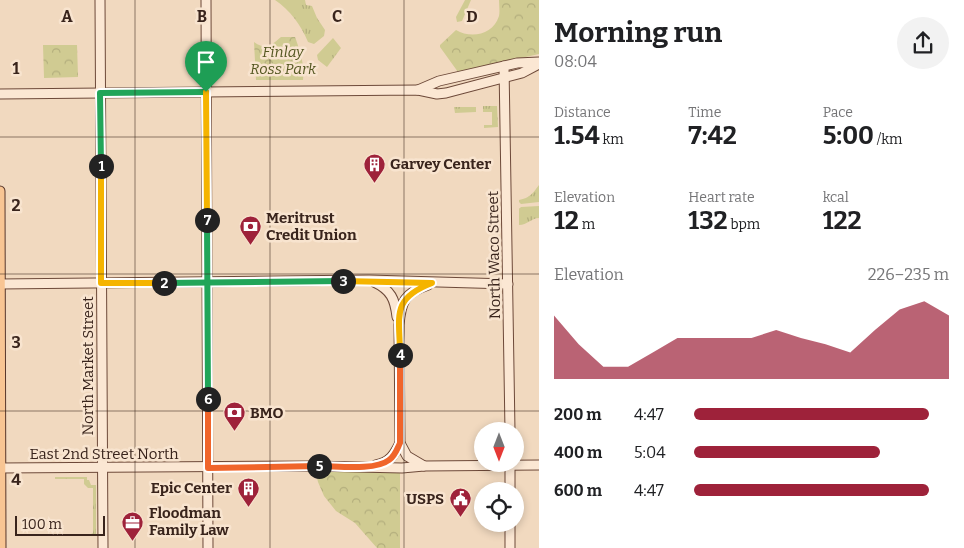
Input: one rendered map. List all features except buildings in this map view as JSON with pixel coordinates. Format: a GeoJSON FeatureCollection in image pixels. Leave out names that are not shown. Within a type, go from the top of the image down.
{"type":"FeatureCollection","features":[{"type":"Feature","properties":{"kind":"main road"},"geometry":{"type":"LineString","coordinates":[[0,191],[2,548]]}},
{"type":"Feature","properties":{"kind":"street","name":"North Market Street"},"geometry":{"type":"LineString","coordinates":[[100,0],[103,548]]}},
{"type":"Feature","properties":{"kind":"street"},"geometry":{"type":"LineString","coordinates":[[206,0],[208,548]]}},
{"type":"Feature","properties":{"kind":"street"},"geometry":{"type":"LineString","coordinates":[[418,90],[439,81],[517,63],[539,63]]}},
{"type":"Feature","properties":{"kind":"street"},"geometry":{"type":"LineString","coordinates":[[0,94],[418,90],[437,94],[522,73],[539,63]]}},
{"type":"Feature","properties":{"kind":"street","name":"North Waco Street"},"geometry":{"type":"LineString","coordinates":[[504,66],[510,422]]}},
{"type":"Feature","properties":{"kind":"street"},"geometry":{"type":"LineString","coordinates":[[0,284],[369,280],[508,284]]}},
{"type":"Feature","properties":{"kind":"street"},"geometry":{"type":"LineString","coordinates":[[369,280],[384,287],[389,292],[396,308],[399,325]]}},
{"type":"Feature","properties":{"kind":"street"},"geometry":{"type":"LineString","coordinates":[[368,467],[388,461],[400,443],[399,325],[401,307],[404,299],[414,290],[432,283]]}},
{"type":"Feature","properties":{"kind":"street"},"geometry":{"type":"LineString","coordinates":[[400,443],[408,456],[424,466]]}},
{"type":"Feature","properties":{"kind":"street","name":"East 2nd Street North"},"geometry":{"type":"LineString","coordinates":[[524,464],[538,465]]}},
{"type":"Feature","properties":{"kind":"street","name":"East 2nd Street North"},"geometry":{"type":"LineString","coordinates":[[1,468],[402,468],[474,465]]}},
{"type":"Feature","properties":{"kind":"street"},"geometry":{"type":"LineString","coordinates":[[510,532],[510,548]]}},
{"type":"Feature","properties":{"kind":"green space"},"geometry":{"type":"Polygon","coordinates":[[[275,0],[305,0],[306,5],[312,6],[325,30],[324,36],[314,44],[308,42],[294,18],[286,8],[275,0]]]}},
{"type":"Feature","properties":{"kind":"green space"},"geometry":{"type":"Polygon","coordinates":[[[465,0],[471,0],[462,21],[457,22],[456,17],[465,0]]]}},
{"type":"Feature","properties":{"kind":"green space"},"geometry":{"type":"Polygon","coordinates":[[[499,0],[539,0],[539,54],[458,72],[440,45],[456,30],[475,35],[487,31],[499,16],[499,0]]]}},
{"type":"Feature","properties":{"kind":"green space","name":"Finlay Ross Park"},"geometry":{"type":"Polygon","coordinates":[[[281,37],[295,37],[303,63],[303,80],[256,80],[254,42],[265,47],[281,37]]]}},
{"type":"Feature","properties":{"kind":"green space"},"geometry":{"type":"Polygon","coordinates":[[[333,38],[341,48],[327,67],[318,60],[317,55],[333,38]]]}},
{"type":"Feature","properties":{"kind":"green space"},"geometry":{"type":"Polygon","coordinates":[[[43,45],[77,45],[78,77],[44,78],[43,45]]]}},
{"type":"Feature","properties":{"kind":"green space"},"geometry":{"type":"Polygon","coordinates":[[[483,106],[497,106],[498,127],[484,128],[484,125],[492,125],[492,112],[483,112],[483,106]]]}},
{"type":"Feature","properties":{"kind":"green space"},"geometry":{"type":"Polygon","coordinates":[[[454,107],[476,107],[476,112],[455,113],[454,107]]]}},
{"type":"Feature","properties":{"kind":"green space"},"geometry":{"type":"Polygon","coordinates":[[[539,185],[539,202],[521,204],[519,202],[519,200],[531,195],[539,185]]]}},
{"type":"Feature","properties":{"kind":"green space"},"geometry":{"type":"Polygon","coordinates":[[[539,206],[539,218],[519,225],[519,209],[521,207],[539,206]]]}},
{"type":"Feature","properties":{"kind":"green space"},"geometry":{"type":"Polygon","coordinates":[[[315,470],[400,472],[400,548],[377,548],[355,523],[336,511],[324,496],[315,470]]]}},
{"type":"Feature","properties":{"kind":"green space"},"geometry":{"type":"Polygon","coordinates":[[[55,477],[87,477],[91,485],[96,485],[96,534],[91,534],[93,533],[93,488],[88,488],[84,484],[84,479],[55,479],[55,477]]]}},
{"type":"Feature","properties":{"kind":"place","name":"Garvey Center"},"geometry":{"type":"Point","coordinates":[374,183]}},
{"type":"Feature","properties":{"kind":"place","name":"Meritrust Credit Union"},"geometry":{"type":"Point","coordinates":[250,246]}},
{"type":"Feature","properties":{"kind":"place","name":"BMO"},"geometry":{"type":"Point","coordinates":[234,432]}},
{"type":"Feature","properties":{"kind":"place","name":"Epic Center"},"geometry":{"type":"Point","coordinates":[248,507]}},
{"type":"Feature","properties":{"kind":"place","name":"USPS"},"geometry":{"type":"Point","coordinates":[460,518]}},
{"type":"Feature","properties":{"kind":"place","name":"Floodman Family Law"},"geometry":{"type":"Point","coordinates":[133,541]}},
{"type":"Feature","properties":{"kind":"route"},"geometry":{"type":"LineString","coordinates":[[206,92],[100,93],[101,283],[207,283],[311,282],[369,280],[432,283],[414,290],[404,299],[401,307],[399,325],[400,443],[388,461],[368,467],[208,468],[207,292],[207,283],[207,274],[206,209],[206,92]]}}]}
